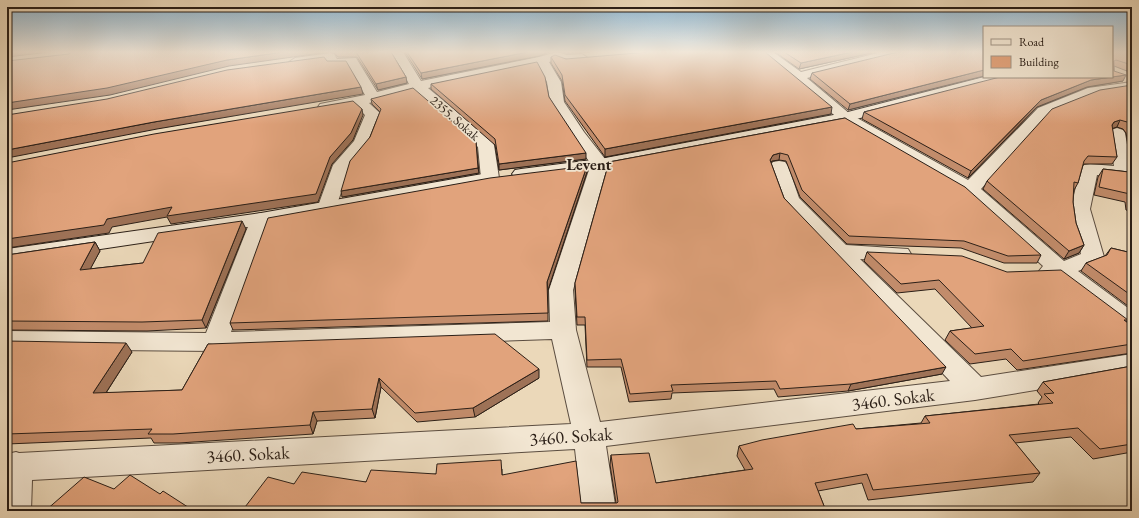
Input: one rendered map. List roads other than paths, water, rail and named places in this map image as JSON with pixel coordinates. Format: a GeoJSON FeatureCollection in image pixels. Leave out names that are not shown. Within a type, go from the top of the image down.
{"type":"FeatureCollection","features":[{"type":"Feature","properties":{"kind":"street"},"geometry":{"type":"LineString","coordinates":[[328,206],[342,165],[362,142],[373,114],[358,76]]}},
{"type":"Feature","properties":{"kind":"street","name":"2355. Sokak"},"geometry":{"type":"LineString","coordinates":[[411,76],[417,86],[486,145],[490,178]]}},
{"type":"Feature","properties":{"kind":"street"},"geometry":{"type":"LineString","coordinates":[[312,109],[366,99],[460,76]]}},
{"type":"Feature","properties":{"kind":"street"},"geometry":{"type":"LineString","coordinates":[[554,76],[556,102],[600,164]]}},
{"type":"Feature","properties":{"kind":"street"},"geometry":{"type":"LineString","coordinates":[[798,76],[845,117],[970,189],[1061,270],[1132,322]]}},
{"type":"Feature","properties":{"kind":"street"},"geometry":{"type":"LineString","coordinates":[[7,256],[261,219],[490,178],[600,164],[845,117],[995,78]]}},
{"type":"Feature","properties":{"kind":"street"},"geometry":{"type":"LineString","coordinates":[[970,189],[1043,111],[1093,91],[1132,86]]}},
{"type":"Feature","properties":{"kind":"street"},"geometry":{"type":"LineString","coordinates":[[1032,271],[1061,270],[1093,257],[1080,209],[1090,169],[1124,173],[1117,132]]}},
{"type":"Feature","properties":{"kind":"street"},"geometry":{"type":"LineString","coordinates":[[599,511],[588,436],[562,330],[561,290],[600,164]]}},
{"type":"Feature","properties":{"kind":"street"},"geometry":{"type":"LineString","coordinates":[[779,166],[790,200],[975,389]]}},
{"type":"Feature","properties":{"kind":"street"},"geometry":{"type":"LineString","coordinates":[[215,342],[261,219]]}},
{"type":"Feature","properties":{"kind":"street"},"geometry":{"type":"LineString","coordinates":[[839,251],[923,255]]}},
{"type":"Feature","properties":{"kind":"street"},"geometry":{"type":"LineString","coordinates":[[7,340],[215,342],[562,330]]}},
{"type":"Feature","properties":{"kind":"street","name":"3460. Sokak"},"geometry":{"type":"LineString","coordinates":[[12,467],[588,436],[975,389],[1132,364]]}},
{"type":"Feature","properties":{"kind":"street"},"geometry":{"type":"LineString","coordinates":[[12,467],[14,511]]}},
{"type":"Feature","properties":{"kind":"district","name":"Levent"},"geometry":{"type":"Point","coordinates":[589,164]}}]}
